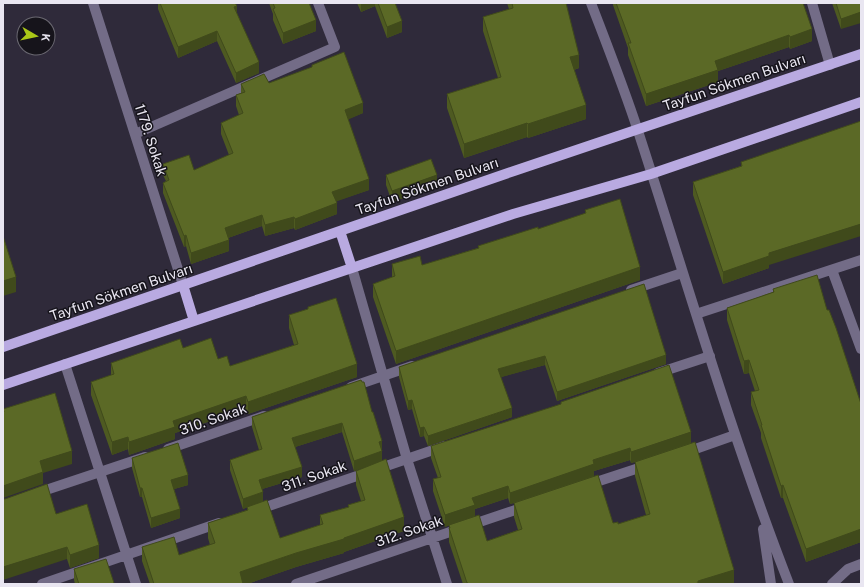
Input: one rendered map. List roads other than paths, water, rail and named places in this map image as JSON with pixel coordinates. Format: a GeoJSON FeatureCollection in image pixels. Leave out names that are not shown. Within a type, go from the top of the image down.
{"type":"FeatureCollection","features":[{"type":"Feature","properties":{"kind":"main road","name":"Tayfun Sökmen Bulvarı"},"geometry":{"type":"LineString","coordinates":[[3,347],[861,54]]}},
{"type":"Feature","properties":{"kind":"main road"},"geometry":{"type":"LineString","coordinates":[[3,385],[513,214],[651,174],[861,102]]}},
{"type":"Feature","properties":{"kind":"main road"},"geometry":{"type":"LineString","coordinates":[[340,231],[352,268]]}},
{"type":"Feature","properties":{"kind":"main road"},"geometry":{"type":"LineString","coordinates":[[183,285],[194,321]]}},
{"type":"Feature","properties":{"kind":"street","name":"1179. Sokak"},"geometry":{"type":"LineString","coordinates":[[93,3],[183,285]]}},
{"type":"Feature","properties":{"kind":"street"},"geometry":{"type":"LineString","coordinates":[[135,134],[335,48],[318,3]]}},
{"type":"Feature","properties":{"kind":"street"},"geometry":{"type":"LineString","coordinates":[[591,3],[637,130],[682,273],[761,513],[789,584]]}},
{"type":"Feature","properties":{"kind":"street"},"geometry":{"type":"LineString","coordinates":[[812,3],[830,65]]}},
{"type":"Feature","properties":{"kind":"street"},"geometry":{"type":"LineString","coordinates":[[696,314],[861,260]]}},
{"type":"Feature","properties":{"kind":"street"},"geometry":{"type":"LineString","coordinates":[[352,268],[407,459],[447,584]]}},
{"type":"Feature","properties":{"kind":"street"},"geometry":{"type":"LineString","coordinates":[[832,270],[861,348]]}},
{"type":"Feature","properties":{"kind":"street"},"geometry":{"type":"LineString","coordinates":[[623,293],[682,273]]}},
{"type":"Feature","properties":{"kind":"street"},"geometry":{"type":"LineString","coordinates":[[649,376],[710,356]]}},
{"type":"Feature","properties":{"kind":"street"},"geometry":{"type":"LineString","coordinates":[[339,391],[421,363]]}},
{"type":"Feature","properties":{"kind":"street"},"geometry":{"type":"LineString","coordinates":[[65,364],[136,584]]}},
{"type":"Feature","properties":{"kind":"street","name":"310. Sokak"},"geometry":{"type":"LineString","coordinates":[[25,497],[272,414]]}},
{"type":"Feature","properties":{"kind":"street"},"geometry":{"type":"LineString","coordinates":[[676,455],[735,435]]}},
{"type":"Feature","properties":{"kind":"street","name":"311. Sokak"},"geometry":{"type":"LineString","coordinates":[[245,514],[453,444]]}},
{"type":"Feature","properties":{"kind":"street"},"geometry":{"type":"LineString","coordinates":[[580,488],[661,460]]}},
{"type":"Feature","properties":{"kind":"street","name":"312. Sokak"},"geometry":{"type":"LineString","coordinates":[[296,584],[535,503]]}},
{"type":"Feature","properties":{"kind":"street"},"geometry":{"type":"LineString","coordinates":[[761,513],[770,584]]}},
{"type":"Feature","properties":{"kind":"street"},"geometry":{"type":"LineString","coordinates":[[42,584],[230,520]]}},
{"type":"Feature","properties":{"kind":"street"},"geometry":{"type":"LineString","coordinates":[[832,584],[848,569],[861,564]]}}]}
